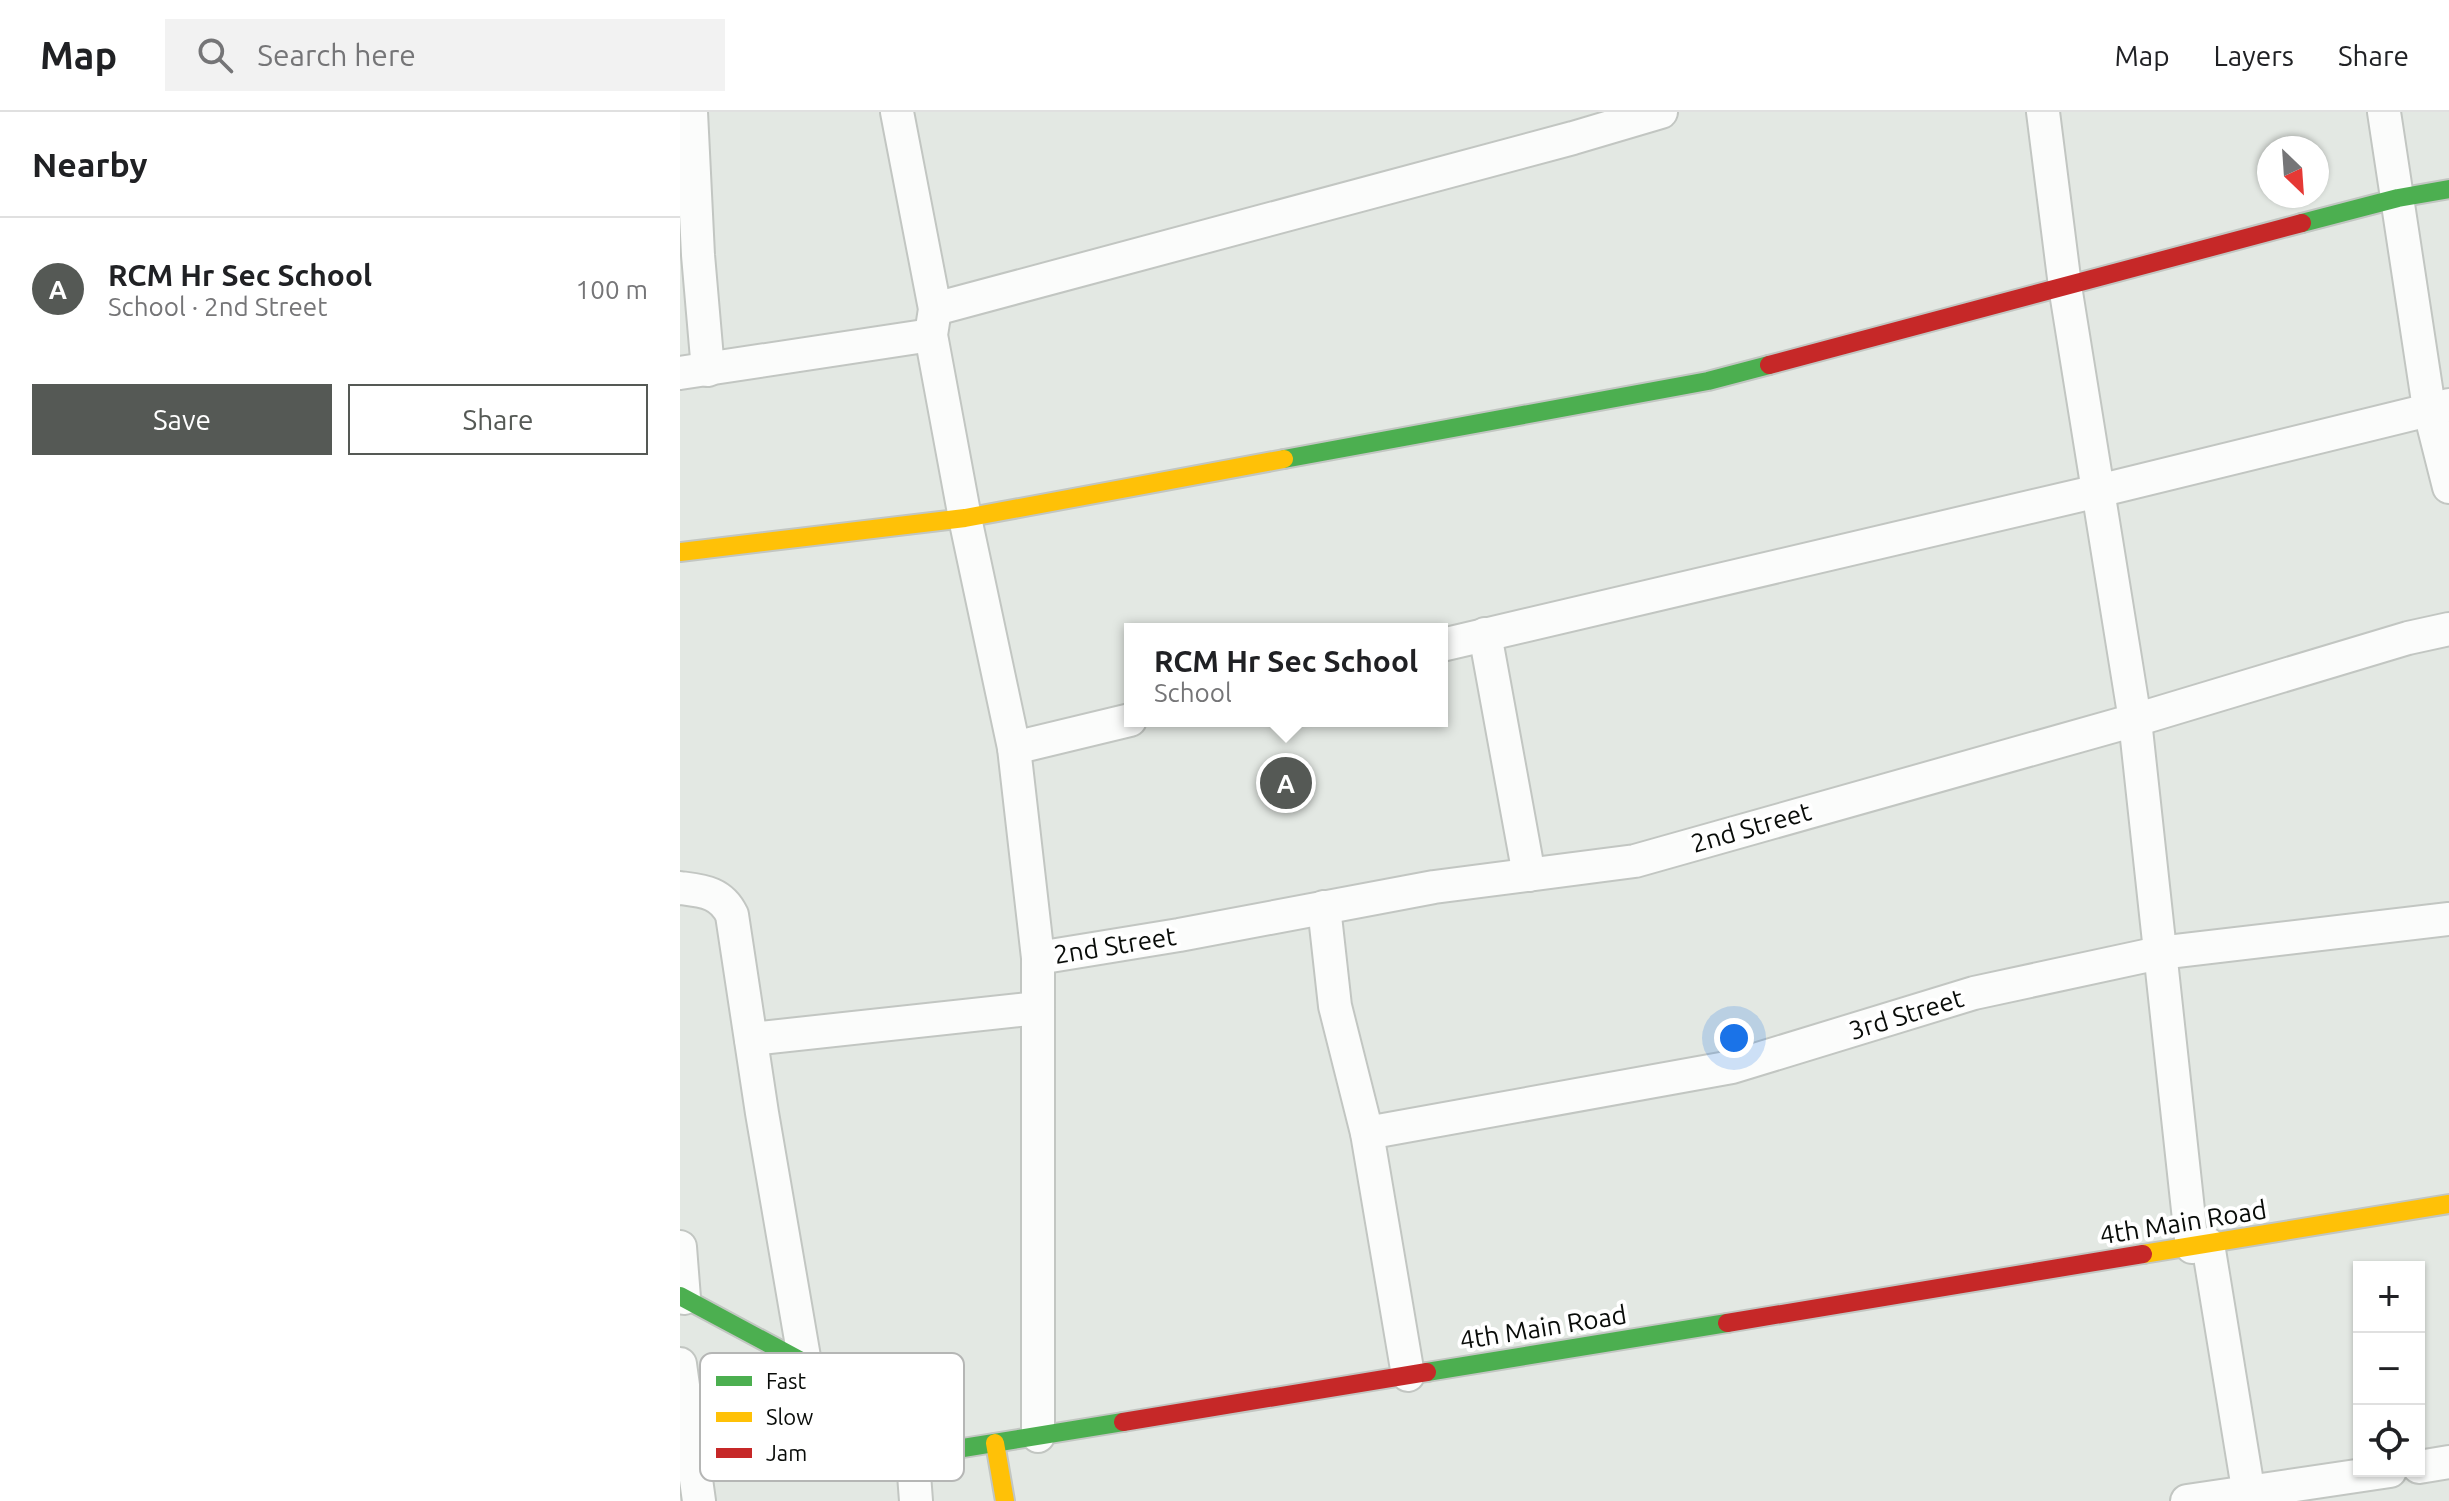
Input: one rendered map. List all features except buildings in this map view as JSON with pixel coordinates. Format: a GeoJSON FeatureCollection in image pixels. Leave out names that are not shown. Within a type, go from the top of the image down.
{"type":"FeatureCollection","features":[{"type":"Feature","properties":{"kind":"street"},"geometry":{"type":"LineString","coordinates":[[691,112],[689,255],[694,371],[933,322],[1569,125],[1661,112]]}},
{"type":"Feature","properties":{"kind":"street"},"geometry":{"type":"LineString","coordinates":[[897,112],[965,518],[1014,748],[1038,958],[1038,1436]]}},
{"type":"Feature","properties":{"kind":"street"},"geometry":{"type":"LineString","coordinates":[[2043,112],[2065,286],[2135,720],[2159,953],[2200,1245],[2250,1496]]}},
{"type":"Feature","properties":{"kind":"street"},"geometry":{"type":"LineString","coordinates":[[2384,112],[2439,406],[2449,487]]}},
{"type":"Feature","properties":{"kind":"street"},"geometry":{"type":"LineString","coordinates":[[680,552],[965,518],[1708,381],[2398,198],[2449,189]]}},
{"type":"Feature","properties":{"kind":"street"},"geometry":{"type":"LineString","coordinates":[[1448,643],[2098,491],[2439,406]]}},
{"type":"Feature","properties":{"kind":"street","name":"2nd Street"},"geometry":{"type":"LineString","coordinates":[[1038,958],[1434,887],[1635,861],[2135,720],[2408,638],[2449,629]]}},
{"type":"Feature","properties":{"kind":"street"},"geometry":{"type":"LineString","coordinates":[[1485,634],[1529,875]]}},
{"type":"Feature","properties":{"kind":"street"},"geometry":{"type":"LineString","coordinates":[[1014,748],[1124,721]]}},
{"type":"Feature","properties":{"kind":"street"},"geometry":{"type":"LineString","coordinates":[[680,888],[711,893],[727,905],[732,915],[803,1353]]}},
{"type":"Feature","properties":{"kind":"street"},"geometry":{"type":"LineString","coordinates":[[1324,907],[1335,1006],[1367,1133],[1408,1375]]}},
{"type":"Feature","properties":{"kind":"street","name":"3rd Street"},"geometry":{"type":"LineString","coordinates":[[1367,1133],[1732,1067],[1974,993],[2159,953],[2449,919]]}},
{"type":"Feature","properties":{"kind":"street"},"geometry":{"type":"LineString","coordinates":[[751,1039],[1038,1008]]}},
{"type":"Feature","properties":{"kind":"street","name":"4th Main Road"},"geometry":{"type":"LineString","coordinates":[[964,1448],[2449,1204]]}},
{"type":"Feature","properties":{"kind":"street"},"geometry":{"type":"LineString","coordinates":[[680,1247],[682,1297]]}},
{"type":"Feature","properties":{"kind":"street","name":"4th Main Road"},"geometry":{"type":"LineString","coordinates":[[682,1297],[786,1353]]}},
{"type":"Feature","properties":{"kind":"street"},"geometry":{"type":"LineString","coordinates":[[680,1364],[699,1501]]}},
{"type":"Feature","properties":{"kind":"street"},"geometry":{"type":"LineString","coordinates":[[995,1443],[1005,1501]]}},
{"type":"Feature","properties":{"kind":"street"},"geometry":{"type":"LineString","coordinates":[[2425,1466],[2449,1462]]}},
{"type":"Feature","properties":{"kind":"street"},"geometry":{"type":"LineString","coordinates":[[2187,1501],[2250,1496],[2356,1477]]}},
{"type":"Feature","properties":{"kind":"street"},"geometry":{"type":"LineString","coordinates":[[915,1481],[916,1501]]}},
{"type":"Feature","properties":{"kind":"traffic: fast"},"geometry":{"type":"LineString","coordinates":[[2302,223],[2398,198],[2449,189]]}},
{"type":"Feature","properties":{"kind":"traffic: fast"},"geometry":{"type":"LineString","coordinates":[[1284,459],[1708,381],[1769,365]]}},
{"type":"Feature","properties":{"kind":"traffic: fast"},"geometry":{"type":"LineString","coordinates":[[680,1296],[786,1353]]}},
{"type":"Feature","properties":{"kind":"traffic: fast"},"geometry":{"type":"LineString","coordinates":[[1427,1372],[1727,1323]]}},
{"type":"Feature","properties":{"kind":"traffic: fast"},"geometry":{"type":"LineString","coordinates":[[964,1448],[1123,1422]]}},
{"type":"Feature","properties":{"kind":"traffic: slow"},"geometry":{"type":"LineString","coordinates":[[680,552],[965,518],[1284,459]]}},
{"type":"Feature","properties":{"kind":"traffic: slow"},"geometry":{"type":"LineString","coordinates":[[2143,1254],[2449,1204]]}},
{"type":"Feature","properties":{"kind":"traffic: slow"},"geometry":{"type":"LineString","coordinates":[[995,1443],[1005,1501]]}},
{"type":"Feature","properties":{"kind":"traffic: jam"},"geometry":{"type":"LineString","coordinates":[[1769,365],[2302,223]]}},
{"type":"Feature","properties":{"kind":"traffic: jam"},"geometry":{"type":"LineString","coordinates":[[1727,1323],[2143,1254]]}},
{"type":"Feature","properties":{"kind":"traffic: jam"},"geometry":{"type":"LineString","coordinates":[[1123,1422],[1427,1372]]}},
{"type":"Feature","properties":{"kind":"place","name":"RCM Hr Sec School"},"geometry":{"type":"Point","coordinates":[1286,783]}}]}
